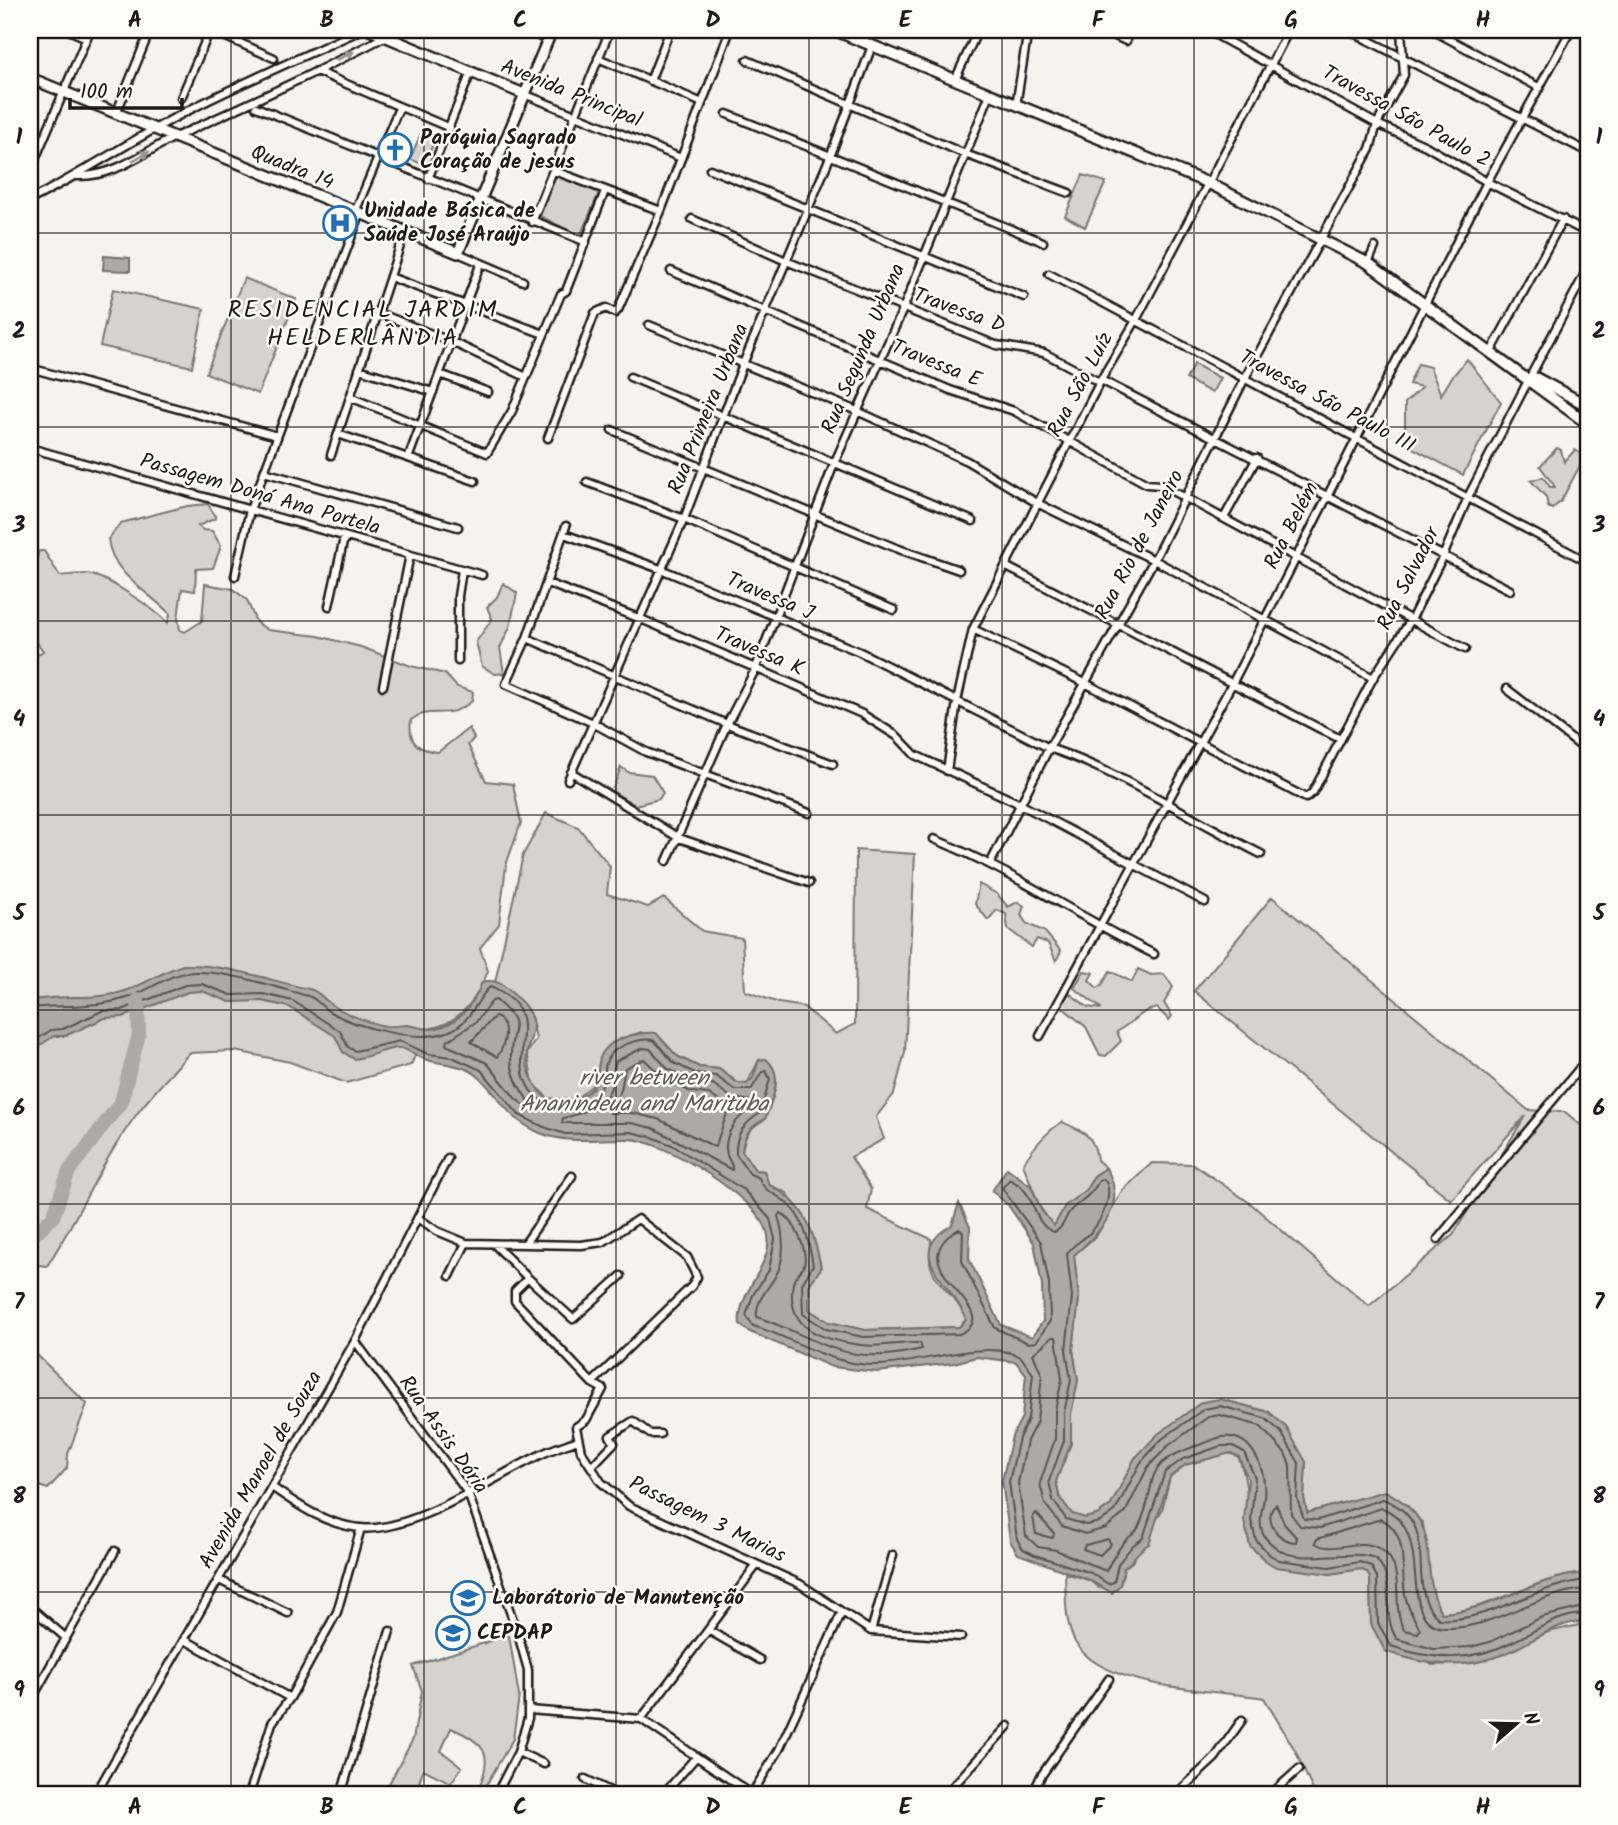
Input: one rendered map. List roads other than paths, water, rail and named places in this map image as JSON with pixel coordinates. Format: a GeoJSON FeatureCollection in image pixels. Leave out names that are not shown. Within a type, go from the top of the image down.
{"type":"FeatureCollection","features":[{"type":"Feature","properties":{"kind":"main road","name":"Avenida Principal"},"geometry":{"type":"LineString","coordinates":[[370,30],[524,94]]}},
{"type":"Feature","properties":{"kind":"main road"},"geometry":{"type":"LineString","coordinates":[[458,253],[552,30]]}},
{"type":"Feature","properties":{"kind":"main road"},"geometry":{"type":"LineString","coordinates":[[834,30],[1208,183],[1368,263],[1530,377],[1588,424]]}},
{"type":"Feature","properties":{"kind":"main road","name":"Quadra 14"},"geometry":{"type":"LineString","coordinates":[[30,78],[172,139],[458,253]]}},
{"type":"Feature","properties":{"kind":"main road"},"geometry":{"type":"LineString","coordinates":[[1530,377],[1588,406]]}},
{"type":"Feature","properties":{"kind":"street"},"geometry":{"type":"LineString","coordinates":[[68,30],[87,38]]}},
{"type":"Feature","properties":{"kind":"street"},"geometry":{"type":"LineString","coordinates":[[30,171],[90,30]]}},
{"type":"Feature","properties":{"kind":"street"},"geometry":{"type":"LineString","coordinates":[[116,114],[150,30]]}},
{"type":"Feature","properties":{"kind":"street"},"geometry":{"type":"LineString","coordinates":[[181,98],[210,30],[274,58]]}},
{"type":"Feature","properties":{"kind":"street"},"geometry":{"type":"LineString","coordinates":[[30,200],[77,176],[94,163],[152,130],[361,30]]}},
{"type":"Feature","properties":{"kind":"street"},"geometry":{"type":"LineString","coordinates":[[77,176],[105,174],[397,30]]}},
{"type":"Feature","properties":{"kind":"street"},"geometry":{"type":"LineString","coordinates":[[524,30],[548,40]]}},
{"type":"Feature","properties":{"kind":"street"},"geometry":{"type":"LineString","coordinates":[[532,222],[555,171],[610,30]]}},
{"type":"Feature","properties":{"kind":"street"},"geometry":{"type":"LineString","coordinates":[[650,81],[670,30]]}},
{"type":"Feature","properties":{"kind":"street"},"geometry":{"type":"LineString","coordinates":[[548,438],[595,313],[606,308],[615,313],[618,310],[661,211],[730,30]]}},
{"type":"Feature","properties":{"kind":"street"},"geometry":{"type":"LineString","coordinates":[[955,80],[978,30]]}},
{"type":"Feature","properties":{"kind":"street"},"geometry":{"type":"LineString","coordinates":[[1016,106],[1028,30]]}},
{"type":"Feature","properties":{"kind":"street"},"geometry":{"type":"LineString","coordinates":[[1102,30],[1126,41]]}},
{"type":"Feature","properties":{"kind":"street","name":"Travessa São Paulo 2"},"geometry":{"type":"LineString","coordinates":[[1207,30],[1273,64],[1377,124],[1426,146],[1488,182],[1588,233]]}},
{"type":"Feature","properties":{"kind":"street","name":"Rua São Luíz"},"geometry":{"type":"LineString","coordinates":[[947,771],[957,701],[973,629],[1100,381],[1135,322],[1289,30]]}},
{"type":"Feature","properties":{"kind":"street"},"geometry":{"type":"LineString","coordinates":[[1348,30],[1588,152]]}},
{"type":"Feature","properties":{"kind":"street","name":"Rua Rio de Janeiro"},"geometry":{"type":"LineString","coordinates":[[990,864],[1049,748],[1154,560],[1245,378],[1370,149],[1377,124],[1404,75],[1401,30]]}},
{"type":"Feature","properties":{"kind":"street"},"geometry":{"type":"LineString","coordinates":[[1432,30],[1540,88]]}},
{"type":"Feature","properties":{"kind":"street","name":"Rua Belém"},"geometry":{"type":"LineString","coordinates":[[1040,1036],[1165,802],[1233,682],[1425,303],[1571,30]]}},
{"type":"Feature","properties":{"kind":"street","name":"Rua Primeira Urbana"},"geometry":{"type":"LineString","coordinates":[[568,780],[663,570],[743,364],[830,157],[872,46]]}},
{"type":"Feature","properties":{"kind":"street"},"geometry":{"type":"LineString","coordinates":[[598,58],[701,102]]}},
{"type":"Feature","properties":{"kind":"street"},"geometry":{"type":"LineString","coordinates":[[747,60],[965,155],[1069,193]]}},
{"type":"Feature","properties":{"kind":"street"},"geometry":{"type":"LineString","coordinates":[[316,71],[450,128]]}},
{"type":"Feature","properties":{"kind":"street"},"geometry":{"type":"LineString","coordinates":[[428,179],[471,72]]}},
{"type":"Feature","properties":{"kind":"street","name":"Avenida Principal"},"geometry":{"type":"LineString","coordinates":[[524,94],[681,158]]}},
{"type":"Feature","properties":{"kind":"street","name":"Rua Segunda Urbana"},"geometry":{"type":"LineString","coordinates":[[667,861],[727,724],[755,670],[834,464],[902,309],[990,94]]}},
{"type":"Feature","properties":{"kind":"street"},"geometry":{"type":"LineString","coordinates":[[256,107],[377,159],[586,242]]}},
{"type":"Feature","properties":{"kind":"street"},"geometry":{"type":"LineString","coordinates":[[235,576],[250,510],[377,159],[399,108]]}},
{"type":"Feature","properties":{"kind":"street"},"geometry":{"type":"LineString","coordinates":[[727,114],[1043,242]]}},
{"type":"Feature","properties":{"kind":"street"},"geometry":{"type":"LineString","coordinates":[[710,169],[1024,297]]}},
{"type":"Feature","properties":{"kind":"street"},"geometry":{"type":"LineString","coordinates":[[555,171],[661,211]]}},
{"type":"Feature","properties":{"kind":"street"},"geometry":{"type":"LineString","coordinates":[[350,397],[487,453],[512,411],[524,376],[564,293],[605,191]]}},
{"type":"Feature","properties":{"kind":"street","name":"Travessa D"},"geometry":{"type":"LineString","coordinates":[[692,219],[786,261],[996,345],[1044,353],[1216,436],[1510,590]]}},
{"type":"Feature","properties":{"kind":"street"},"geometry":{"type":"LineString","coordinates":[[1492,350],[1563,219]]}},
{"type":"Feature","properties":{"kind":"street"},"geometry":{"type":"LineString","coordinates":[[331,455],[376,312],[405,231]]}},
{"type":"Feature","properties":{"kind":"street"},"geometry":{"type":"LineString","coordinates":[[1368,263],[1375,247]]}},
{"type":"Feature","properties":{"kind":"street"},"geometry":{"type":"LineString","coordinates":[[458,253],[480,265],[523,281]]}},
{"type":"Feature","properties":{"kind":"street"},"geometry":{"type":"LineString","coordinates":[[409,456],[480,265]]}},
{"type":"Feature","properties":{"kind":"street","name":"Rua Salvador"},"geometry":{"type":"LineString","coordinates":[[1199,742],[1306,798],[1313,792],[1373,678],[1411,620],[1444,554],[1469,495],[1588,268]]}},
{"type":"Feature","properties":{"kind":"street","name":"Travessa E"},"geometry":{"type":"LineString","coordinates":[[671,271],[980,402],[1014,411],[1069,444],[1147,484],[1160,485],[1186,498],[1465,649]]}},
{"type":"Feature","properties":{"kind":"street","name":"Travessa São Paulo III"},"geometry":{"type":"LineString","coordinates":[[1049,274],[1135,322],[1469,495],[1588,562]]}},
{"type":"Feature","properties":{"kind":"street"},"geometry":{"type":"LineString","coordinates":[[390,277],[544,334]]}},
{"type":"Feature","properties":{"kind":"street"},"geometry":{"type":"LineString","coordinates":[[376,312],[452,342],[524,376]]}},
{"type":"Feature","properties":{"kind":"street"},"geometry":{"type":"LineString","coordinates":[[649,325],[857,411],[967,461],[1037,503],[1154,560],[1373,678]]}},
{"type":"Feature","properties":{"kind":"street"},"geometry":{"type":"LineString","coordinates":[[30,368],[277,436]]}},
{"type":"Feature","properties":{"kind":"street"},"geometry":{"type":"LineString","coordinates":[[359,369],[433,392]]}},
{"type":"Feature","properties":{"kind":"street"},"geometry":{"type":"LineString","coordinates":[[440,374],[488,392]]}},
{"type":"Feature","properties":{"kind":"street"},"geometry":{"type":"LineString","coordinates":[[630,377],[973,522]]}},
{"type":"Feature","properties":{"kind":"street"},"geometry":{"type":"LineString","coordinates":[[612,430],[896,548],[959,570]]}},
{"type":"Feature","properties":{"kind":"street"},"geometry":{"type":"LineString","coordinates":[[338,434],[409,456],[475,481]]}},
{"type":"Feature","properties":{"kind":"street","name":"Passagem Doná Ana Portela"},"geometry":{"type":"LineString","coordinates":[[30,448],[482,575]]}},
{"type":"Feature","properties":{"kind":"street"},"geometry":{"type":"LineString","coordinates":[[1224,518],[1257,458]]}},
{"type":"Feature","properties":{"kind":"street"},"geometry":{"type":"LineString","coordinates":[[264,472],[458,527]]}},
{"type":"Feature","properties":{"kind":"street"},"geometry":{"type":"LineString","coordinates":[[587,482],[684,519],[894,610]]}},
{"type":"Feature","properties":{"kind":"street","name":"Travessa J"},"geometry":{"type":"LineString","coordinates":[[547,583],[565,530],[860,652],[1049,748],[1076,757],[1261,854]]}},
{"type":"Feature","properties":{"kind":"street"},"geometry":{"type":"LineString","coordinates":[[330,607],[344,538]]}},
{"type":"Feature","properties":{"kind":"street"},"geometry":{"type":"LineString","coordinates":[[383,686],[410,555]]}},
{"type":"Feature","properties":{"kind":"street"},"geometry":{"type":"LineString","coordinates":[[1007,567],[1340,739]]}},
{"type":"Feature","properties":{"kind":"street"},"geometry":{"type":"LineString","coordinates":[[458,661],[458,596],[462,570]]}},
{"type":"Feature","properties":{"kind":"street"},"geometry":{"type":"LineString","coordinates":[[547,583],[527,638],[506,684],[593,723],[646,752],[678,763],[705,777],[810,813]]}},
{"type":"Feature","properties":{"kind":"street","name":"Travessa K"},"geometry":{"type":"LineString","coordinates":[[547,583],[642,620],[862,714],[897,736],[915,755],[1020,804],[1205,902]]}},
{"type":"Feature","properties":{"kind":"street"},"geometry":{"type":"LineString","coordinates":[[973,629],[1199,742]]}},
{"type":"Feature","properties":{"kind":"street"},"geometry":{"type":"LineString","coordinates":[[527,638],[617,674],[727,724],[833,764]]}},
{"type":"Feature","properties":{"kind":"street"},"geometry":{"type":"LineString","coordinates":[[1507,689],[1588,752]]}},
{"type":"Feature","properties":{"kind":"street"},"geometry":{"type":"LineString","coordinates":[[571,772],[679,838],[809,883]]}},
{"type":"Feature","properties":{"kind":"street"},"geometry":{"type":"LineString","coordinates":[[934,839],[990,864],[1100,928],[1154,954]]}},
{"type":"Feature","properties":{"kind":"street"},"geometry":{"type":"LineString","coordinates":[[1438,1239],[1588,1058]]}},
{"type":"Feature","properties":{"kind":"street","name":"Avenida Manoel de Souza"},"geometry":{"type":"LineString","coordinates":[[95,1795],[355,1341],[448,1157]]}},
{"type":"Feature","properties":{"kind":"street"},"geometry":{"type":"LineString","coordinates":[[526,1242],[572,1176]]}},
{"type":"Feature","properties":{"kind":"street"},"geometry":{"type":"LineString","coordinates":[[418,1218],[437,1231],[466,1243],[592,1245],[603,1242],[638,1219],[687,1256],[697,1277],[692,1286],[592,1383]]}},
{"type":"Feature","properties":{"kind":"street"},"geometry":{"type":"LineString","coordinates":[[450,1276],[466,1243]]}},
{"type":"Feature","properties":{"kind":"street"},"geometry":{"type":"LineString","coordinates":[[494,1244],[572,1319],[621,1276]]}},
{"type":"Feature","properties":{"kind":"street"},"geometry":{"type":"LineString","coordinates":[[272,1487],[316,1516],[361,1528],[391,1524],[421,1515],[539,1455],[578,1440],[576,1427],[586,1420],[603,1389],[592,1383],[514,1301],[515,1292],[528,1278]]}},
{"type":"Feature","properties":{"kind":"street","name":"Rua Assis Dória"},"geometry":{"type":"LineString","coordinates":[[355,1341],[468,1493],[525,1658],[529,1710],[518,1752],[496,1795]]}},
{"type":"Feature","properties":{"kind":"street"},"geometry":{"type":"LineString","coordinates":[[592,1466],[614,1443],[610,1436],[633,1421],[650,1434],[660,1434]]}},
{"type":"Feature","properties":{"kind":"street","name":"Passagem 3 Marias"},"geometry":{"type":"LineString","coordinates":[[578,1440],[592,1466],[612,1493],[629,1506],[800,1584],[841,1614],[871,1631],[961,1637]]}},
{"type":"Feature","properties":{"kind":"street"},"geometry":{"type":"LineString","coordinates":[[249,1795],[272,1723],[290,1698],[337,1612],[361,1528]]}},
{"type":"Feature","properties":{"kind":"street"},"geometry":{"type":"LineString","coordinates":[[30,1702],[115,1551]]}},
{"type":"Feature","properties":{"kind":"street"},"geometry":{"type":"LineString","coordinates":[[871,1631],[893,1555]]}},
{"type":"Feature","properties":{"kind":"street"},"geometry":{"type":"LineString","coordinates":[[640,1719],[757,1565]]}},
{"type":"Feature","properties":{"kind":"street"},"geometry":{"type":"LineString","coordinates":[[219,1580],[288,1613]]}},
{"type":"Feature","properties":{"kind":"street"},"geometry":{"type":"LineString","coordinates":[[30,1607],[66,1638]]}},
{"type":"Feature","properties":{"kind":"street"},"geometry":{"type":"LineString","coordinates":[[529,1710],[640,1719],[752,1795],[779,1750],[841,1614]]}},
{"type":"Feature","properties":{"kind":"street"},"geometry":{"type":"LineString","coordinates":[[708,1630],[760,1660]]}},
{"type":"Feature","properties":{"kind":"street"},"geometry":{"type":"LineString","coordinates":[[341,1795],[390,1631]]}},
{"type":"Feature","properties":{"kind":"street"},"geometry":{"type":"LineString","coordinates":[[185,1640],[290,1698]]}},
{"type":"Feature","properties":{"kind":"street"},"geometry":{"type":"LineString","coordinates":[[1032,1795],[1041,1776],[1109,1679]]}},
{"type":"Feature","properties":{"kind":"street"},"geometry":{"type":"LineString","coordinates":[[1175,1795],[1215,1758],[1242,1720]]}},
{"type":"Feature","properties":{"kind":"street"},"geometry":{"type":"LineString","coordinates":[[945,1795],[1008,1726]]}},
{"type":"Feature","properties":{"kind":"street"},"geometry":{"type":"LineString","coordinates":[[518,1752],[544,1764]]}},
{"type":"Feature","properties":{"kind":"street"},"geometry":{"type":"LineString","coordinates":[[663,1795],[696,1758]]}},
{"type":"Feature","properties":{"kind":"street"},"geometry":{"type":"LineString","coordinates":[[1270,1795],[1299,1769]]}},
{"type":"Feature","properties":{"kind":"street"},"geometry":{"type":"LineString","coordinates":[[585,1779],[618,1795]]}},
{"type":"Feature","properties":{"kind":"water"},"geometry":{"type":"Polygon","coordinates":[[[104,256],[130,258],[130,271],[103,270],[104,256]]]}},
{"type":"Feature","properties":{"kind":"water","name":"river between Ananindeua and Marituba"},"geometry":{"type":"Polygon","coordinates":[[[183,965],[231,970],[309,989],[350,1015],[386,1026],[408,1025],[426,1029],[438,1028],[455,1020],[469,1007],[482,982],[497,982],[514,995],[528,1011],[533,1026],[527,1053],[528,1068],[540,1091],[559,1102],[577,1099],[592,1088],[597,1078],[601,1055],[607,1047],[620,1039],[642,1033],[656,1033],[677,1056],[699,1067],[719,1069],[738,1083],[747,1084],[753,1078],[759,1060],[766,1059],[775,1072],[775,1088],[765,1119],[749,1132],[742,1151],[755,1170],[764,1171],[769,1185],[799,1209],[811,1230],[821,1268],[809,1285],[809,1310],[829,1322],[865,1330],[959,1327],[966,1320],[930,1260],[930,1248],[937,1236],[952,1225],[959,1203],[970,1227],[969,1259],[1001,1325],[1032,1337],[1043,1321],[1042,1285],[1034,1243],[1008,1205],[992,1191],[1007,1168],[1031,1186],[1041,1210],[1054,1226],[1065,1206],[1086,1190],[1094,1176],[1106,1168],[1112,1181],[1113,1206],[1102,1227],[1074,1255],[1079,1298],[1073,1350],[1078,1380],[1071,1414],[1071,1443],[1056,1481],[1059,1496],[1072,1514],[1085,1518],[1097,1515],[1111,1505],[1135,1458],[1158,1434],[1202,1402],[1220,1399],[1269,1412],[1286,1427],[1306,1462],[1304,1498],[1307,1513],[1385,1491],[1405,1504],[1424,1530],[1430,1577],[1441,1613],[1478,1607],[1551,1580],[1588,1573],[1588,1623],[1561,1626],[1500,1655],[1468,1664],[1436,1664],[1385,1651],[1371,1624],[1370,1578],[1367,1572],[1360,1569],[1330,1574],[1276,1567],[1250,1546],[1244,1521],[1248,1479],[1239,1457],[1231,1453],[1185,1465],[1170,1477],[1149,1544],[1124,1568],[1120,1585],[1112,1593],[1089,1580],[1018,1554],[1010,1541],[1002,1481],[1012,1436],[1022,1417],[1026,1374],[1016,1362],[976,1357],[954,1363],[877,1372],[832,1367],[750,1332],[740,1325],[740,1312],[764,1260],[768,1234],[762,1221],[738,1196],[682,1158],[662,1148],[629,1139],[573,1140],[551,1137],[512,1115],[479,1077],[466,1069],[424,1059],[400,1048],[354,1059],[343,1052],[335,1036],[289,1007],[262,1001],[230,1002],[202,991],[188,992],[123,1017],[105,1018],[65,1036],[54,1036],[30,1052],[30,1001],[116,994],[183,965]]]}},
{"type":"Feature","properties":{"kind":"waterway"},"geometry":{"type":"LineString","coordinates":[[30,1238],[53,1217],[69,1171],[121,1102],[139,1034],[138,1000]]}},
{"type":"Feature","properties":{"kind":"place","name":"Paróquia Sagrado Coração de jesus"},"geometry":{"type":"Point","coordinates":[395,150]}},
{"type":"Feature","properties":{"kind":"place","name":"Unidade Básica de Saúde José Araújo"},"geometry":{"type":"Point","coordinates":[340,223]}},
{"type":"Feature","properties":{"kind":"place","name":"Laborátorio de Manutenção"},"geometry":{"type":"Point","coordinates":[468,1598]}},
{"type":"Feature","properties":{"kind":"place","name":"CEPDAP"},"geometry":{"type":"Point","coordinates":[453,1633]}},
{"type":"Feature","properties":{"kind":"district","name":"RESIDENCIAL JARDIM HELDERLÂNDIA"},"geometry":{"type":"Point","coordinates":[363,324]}}]}
